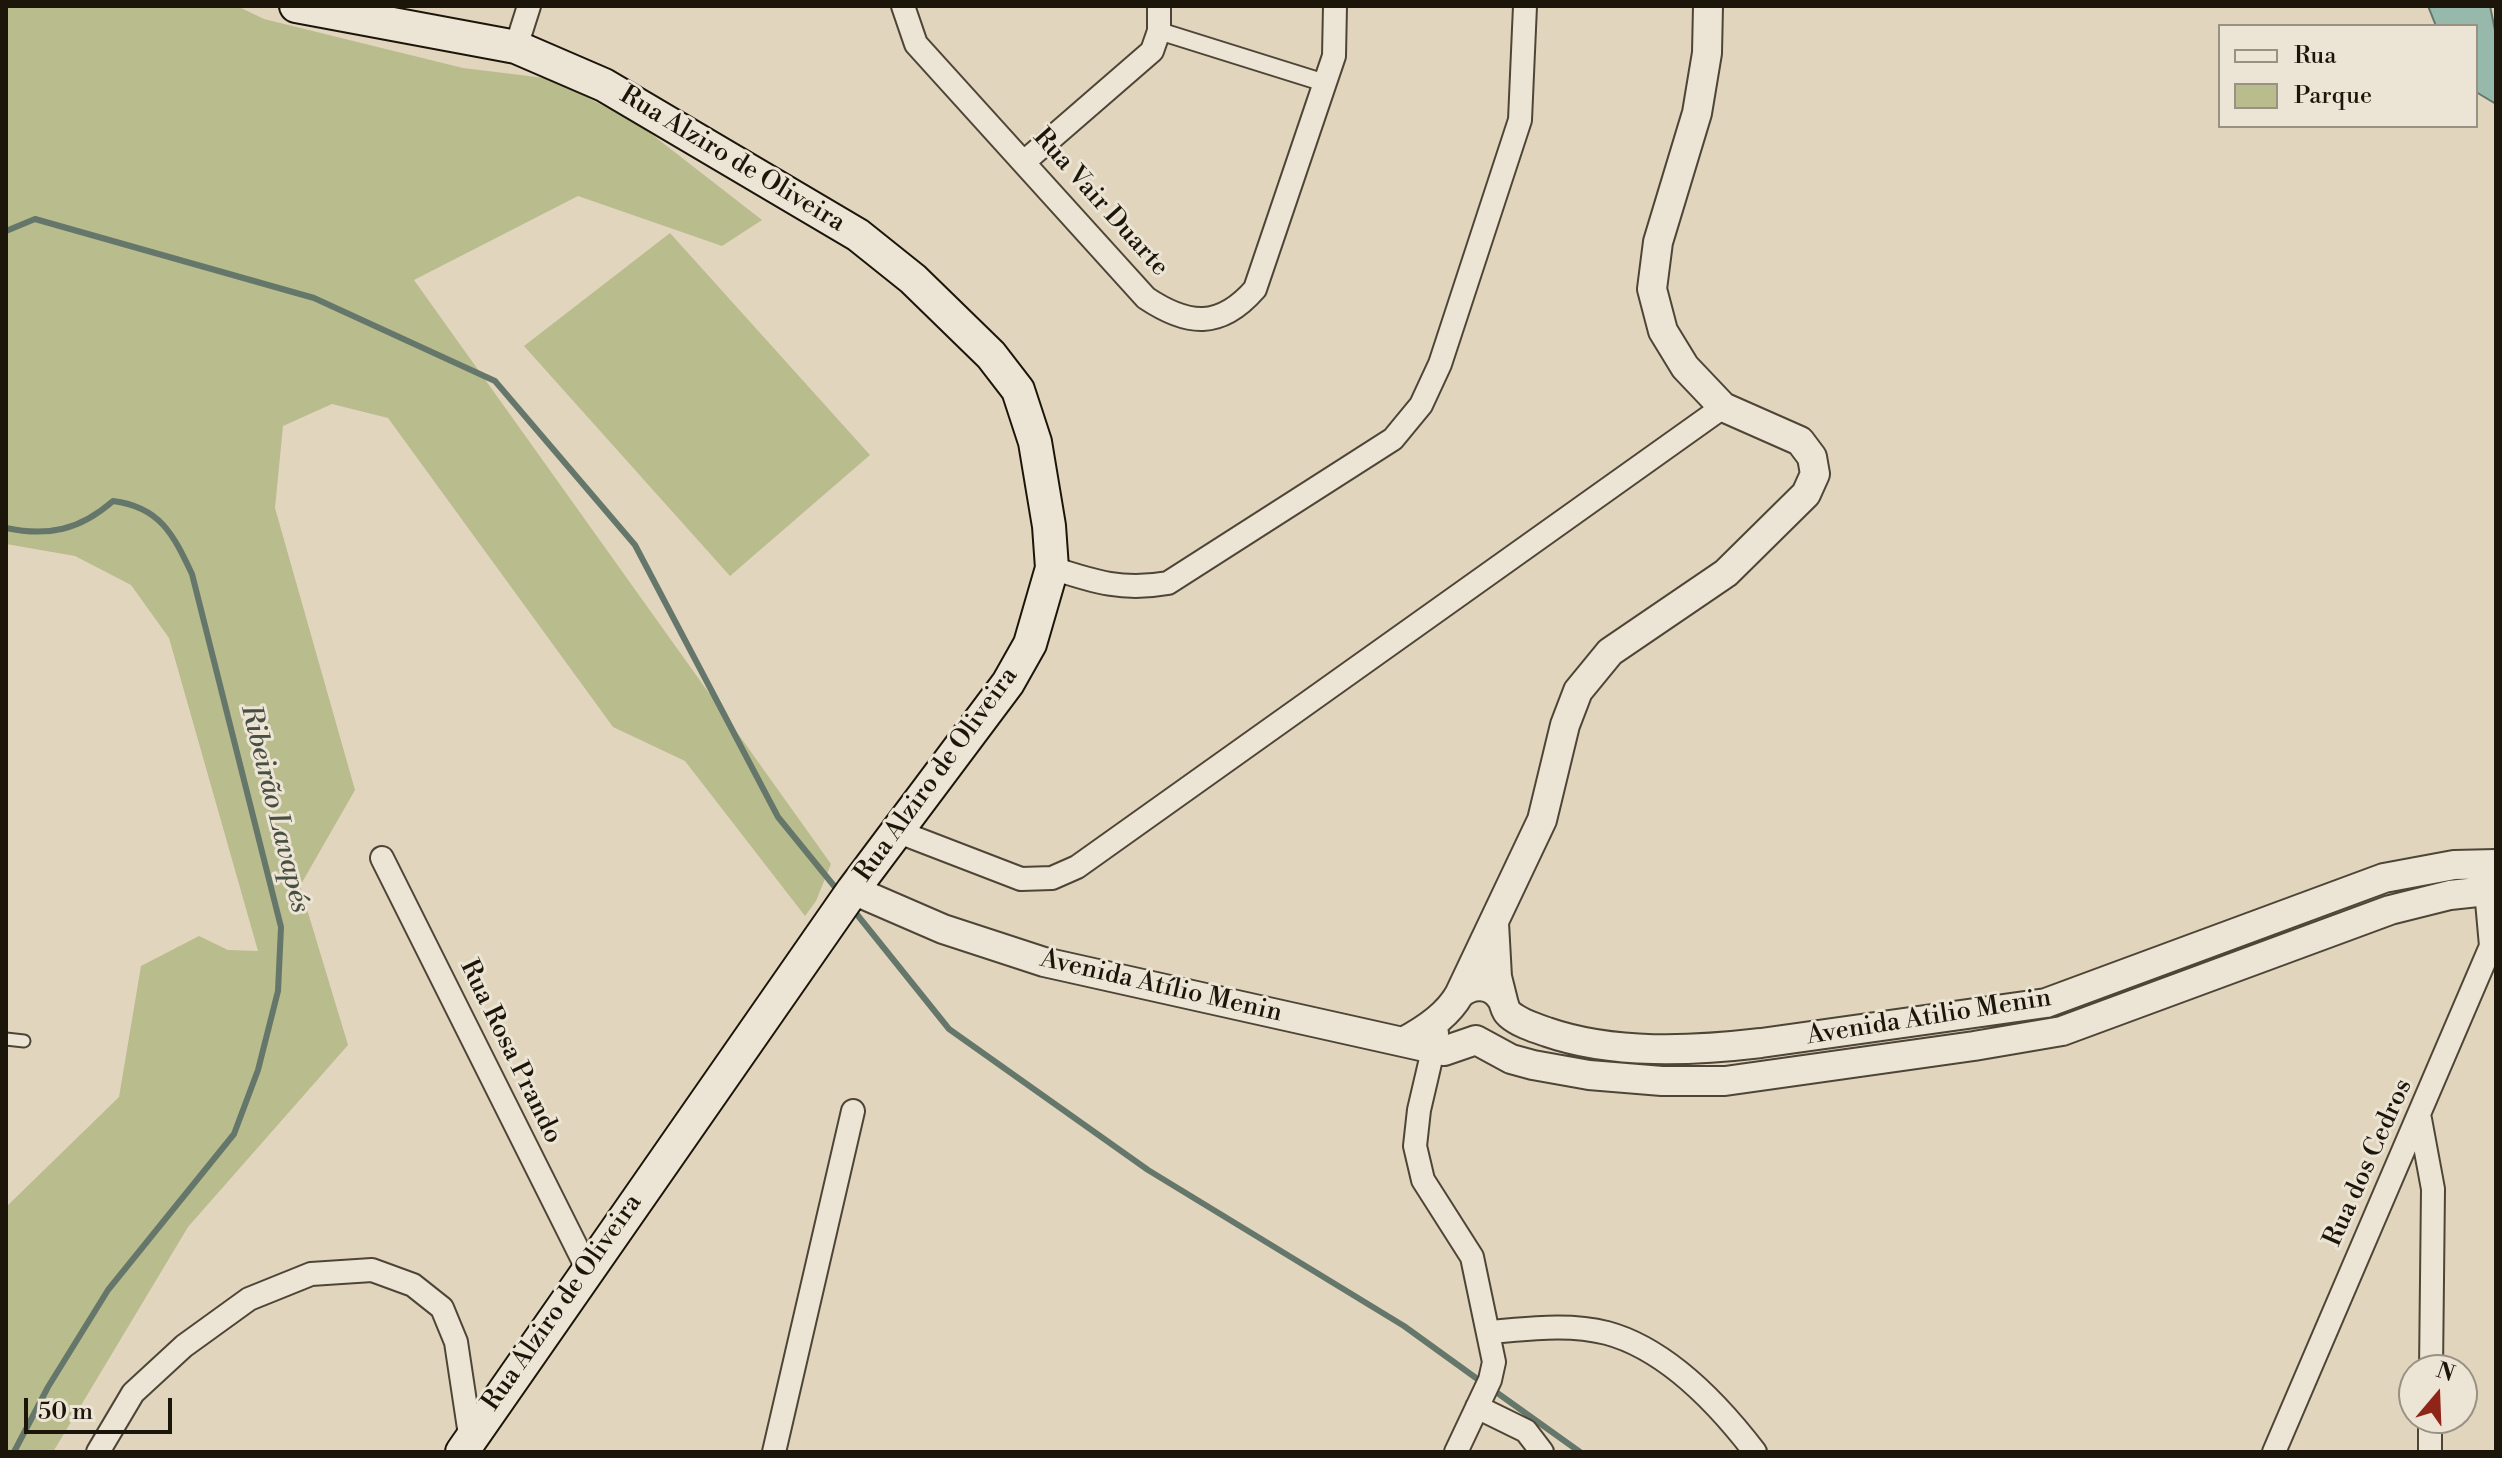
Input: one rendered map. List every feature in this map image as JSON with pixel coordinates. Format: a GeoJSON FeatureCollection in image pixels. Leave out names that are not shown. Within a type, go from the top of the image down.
{"type":"FeatureCollection","features":[{"type":"Feature","properties":{"kind":"main road","name":"Rua Alziro de Oliveira"},"geometry":{"type":"LineString","coordinates":[[296,6],[516,47],[604,85],[858,235],[913,279],[991,355],[1018,390],[1035,442],[1049,526],[1052,568],[1030,644],[1008,683],[847,899],[466,1444]]}},
{"type":"Feature","properties":{"kind":"street"},"geometry":{"type":"LineString","coordinates":[[516,47],[529,6]]}},
{"type":"Feature","properties":{"kind":"street","name":"Rua Vair Duarte"},"geometry":{"type":"LineString","coordinates":[[903,6],[916,44],[1146,298],[1167,311],[1192,320],[1216,318],[1239,307],[1255,289],[1334,56],[1335,6]]}},
{"type":"Feature","properties":{"kind":"street"},"geometry":{"type":"LineString","coordinates":[[1024,162],[1152,51],[1159,31],[1159,6]]}},
{"type":"Feature","properties":{"kind":"street"},"geometry":{"type":"LineString","coordinates":[[1052,568],[1095,582],[1134,589],[1168,583],[1393,439],[1421,405],[1440,364],[1520,120],[1525,6]]}},
{"type":"Feature","properties":{"kind":"street"},"geometry":{"type":"LineString","coordinates":[[1456,1452],[1493,1371],[1489,1332],[1472,1257],[1423,1180],[1415,1146],[1419,1110],[1434,1049],[1450,1006],[1542,820],[1565,725],[1578,691],[1610,652],[1726,573],[1806,494],[1815,474],[1812,457],[1800,441],[1723,407],[1685,367],[1663,331],[1652,289],[1658,242],[1697,113],[1707,53],[1708,6]]}},
{"type":"Feature","properties":{"kind":"street"},"geometry":{"type":"LineString","coordinates":[[1159,31],[1325,83]]}},
{"type":"Feature","properties":{"kind":"street"},"geometry":{"type":"LineString","coordinates":[[899,832],[1021,879],[1052,878],[1077,867],[1723,407]]}},
{"type":"Feature","properties":{"kind":"street","name":"Rua Rosa Prando"},"geometry":{"type":"LineString","coordinates":[[382,858],[588,1270]]}},
{"type":"Feature","properties":{"kind":"street","name":"Avenida Atilio Menin"},"geometry":{"type":"LineString","coordinates":[[1450,1006],[1472,986],[1486,987],[1505,1007],[1535,1028],[1598,1045],[1715,1047],[2046,1003],[2384,878],[2454,865],[2493,882]]}},
{"type":"Feature","properties":{"kind":"street","name":"Avenida Atilio Menin"},"geometry":{"type":"LineString","coordinates":[[1476,1040],[1511,1059],[1533,1065],[1589,1075],[1662,1081],[1725,1081],[1974,1046],[2062,1031],[2390,910],[2493,882]]}},
{"type":"Feature","properties":{"kind":"street","name":"Rua dos Cedros"},"geometry":{"type":"LineString","coordinates":[[2274,1452],[2420,1119],[2491,946],[2493,882]]}},
{"type":"Feature","properties":{"kind":"street","name":"Avenida Atílio Menin"},"geometry":{"type":"LineString","coordinates":[[847,899],[1044,962],[1444,1051],[1476,1040]]}},
{"type":"Feature","properties":{"kind":"street"},"geometry":{"type":"LineString","coordinates":[[1450,1006],[1456,1025],[1463,1034],[1476,1040],[1500,1028],[1505,1007],[1497,977],[1494,918]]}},
{"type":"Feature","properties":{"kind":"street"},"geometry":{"type":"LineString","coordinates":[[1403,1042],[1450,1006]]}},
{"type":"Feature","properties":{"kind":"street"},"geometry":{"type":"LineString","coordinates":[[774,1452],[853,1111]]}},
{"type":"Feature","properties":{"kind":"street"},"geometry":{"type":"LineString","coordinates":[[2420,1119],[2433,1189],[2431,1354]]}},
{"type":"Feature","properties":{"kind":"street"},"geometry":{"type":"LineString","coordinates":[[98,1452],[133,1393],[184,1346],[249,1299],[311,1274],[372,1270],[413,1285],[442,1308],[456,1342],[466,1444]]}},
{"type":"Feature","properties":{"kind":"street"},"geometry":{"type":"LineString","coordinates":[[1489,1332],[1562,1327],[1607,1333],[1647,1349],[1692,1385],[1755,1452]]}},
{"type":"Feature","properties":{"kind":"street"},"geometry":{"type":"LineString","coordinates":[[1477,1407],[1526,1431],[1542,1452]]}},
{"type":"Feature","properties":{"kind":"lane"},"geometry":{"type":"LineString","coordinates":[[6,1039],[24,1041]]}},
{"type":"Feature","properties":{"kind":"green space"},"geometry":{"type":"Polygon","coordinates":[[[6,6],[237,6],[264,19],[463,68],[553,79],[641,126],[762,220],[722,246],[578,196],[414,280],[831,864],[816,901],[805,916],[685,761],[613,727],[388,418],[332,404],[283,426],[275,508],[355,790],[300,886],[348,1045],[188,1227],[53,1452],[6,1452],[6,1207],[119,1097],[141,966],[199,936],[228,950],[258,951],[169,638],[131,585],[75,556],[6,544],[6,6]]]}},
{"type":"Feature","properties":{"kind":"green space"},"geometry":{"type":"Polygon","coordinates":[[[670,233],[870,455],[730,576],[524,346],[670,233]]]}},
{"type":"Feature","properties":{"kind":"shaded area"},"geometry":{"type":"Polygon","coordinates":[[[2428,6],[2490,6],[2496,35],[2496,104],[2478,93],[2478,24],[2435,24],[2428,6]]]}},
{"type":"Feature","properties":{"kind":"waterway"},"geometry":{"type":"LineString","coordinates":[[6,231],[35,219],[314,298],[495,381],[635,545],[778,817],[839,892]]}},
{"type":"Feature","properties":{"kind":"waterway","name":"Ribeirão Lavapés"},"geometry":{"type":"LineString","coordinates":[[6,528],[36,532],[63,529],[88,519],[113,501],[129,504],[154,516],[171,535],[192,574],[281,927],[278,991],[258,1070],[234,1134],[108,1290],[48,1387],[14,1452]]}},
{"type":"Feature","properties":{"kind":"waterway"},"geometry":{"type":"LineString","coordinates":[[851,907],[949,1029],[1148,1170],[1404,1326],[1476,1378]]}},
{"type":"Feature","properties":{"kind":"waterway"},"geometry":{"type":"LineString","coordinates":[[1496,1392],[1580,1452]]}}]}
